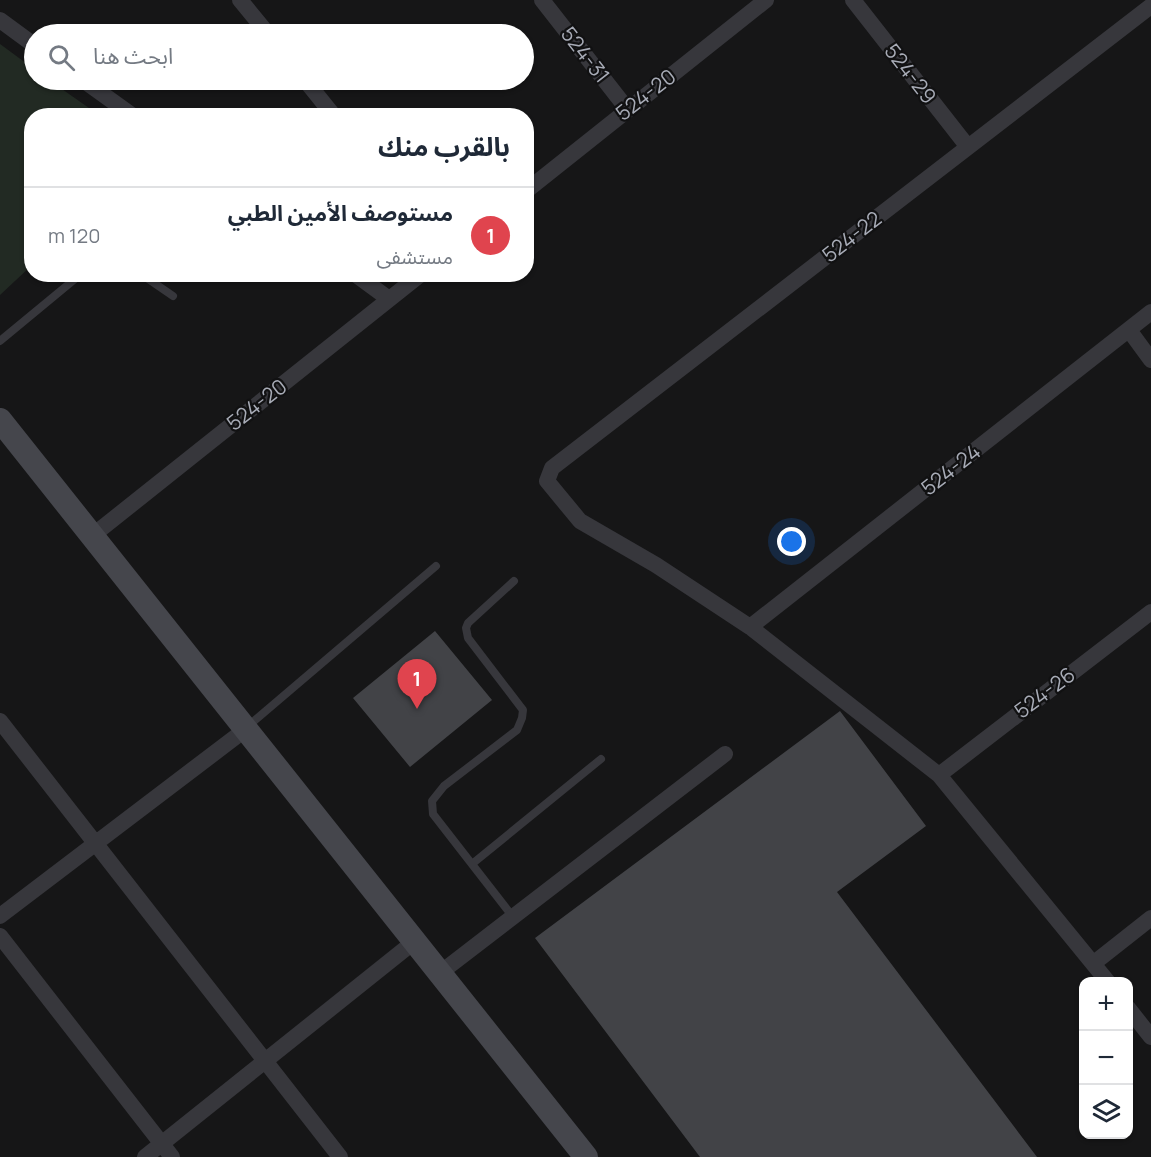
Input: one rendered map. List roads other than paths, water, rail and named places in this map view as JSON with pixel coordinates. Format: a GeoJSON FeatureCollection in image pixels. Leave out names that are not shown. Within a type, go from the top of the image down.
{"type":"FeatureCollection","features":[{"type":"Feature","properties":{"kind":"street"},"geometry":{"type":"LineString","coordinates":[[240,0],[260,24]]}},
{"type":"Feature","properties":{"kind":"street","name":"524-31"},"geometry":{"type":"LineString","coordinates":[[542,0],[628,110]]}},
{"type":"Feature","properties":{"kind":"street","name":"524-20"},"geometry":{"type":"LineString","coordinates":[[534,184],[766,0]]}},
{"type":"Feature","properties":{"kind":"street","name":"524-29"},"geometry":{"type":"LineString","coordinates":[[853,0],[968,147]]}},
{"type":"Feature","properties":{"kind":"street","name":"524-22"},"geometry":{"type":"LineString","coordinates":[[750,627],[656,564],[580,521],[547,481],[552,468],[1151,6]]}},
{"type":"Feature","properties":{"kind":"street"},"geometry":{"type":"LineString","coordinates":[[0,20],[24,38]]}},
{"type":"Feature","properties":{"kind":"street"},"geometry":{"type":"LineString","coordinates":[[97,90],[122,108]]}},
{"type":"Feature","properties":{"kind":"street"},"geometry":{"type":"LineString","coordinates":[[313,90],[328,108]]}},
{"type":"Feature","properties":{"kind":"street"},"geometry":{"type":"LineString","coordinates":[[366,282],[389,299]]}},
{"type":"Feature","properties":{"kind":"street","name":"524-20"},"geometry":{"type":"LineString","coordinates":[[92,536],[411,282]]}},
{"type":"Feature","properties":{"kind":"street","name":"524-24"},"geometry":{"type":"LineString","coordinates":[[750,627],[1151,312]]}},
{"type":"Feature","properties":{"kind":"street"},"geometry":{"type":"LineString","coordinates":[[1128,330],[1151,360]]}},
{"type":"Feature","properties":{"kind":"street"},"geometry":{"type":"LineString","coordinates":[[0,420],[586,1157]]}},
{"type":"Feature","properties":{"kind":"street","name":"524-26"},"geometry":{"type":"LineString","coordinates":[[939,775],[1151,612]]}},
{"type":"Feature","properties":{"kind":"street"},"geometry":{"type":"LineString","coordinates":[[750,627],[939,775],[1105,977]]}},
{"type":"Feature","properties":{"kind":"street"},"geometry":{"type":"LineString","coordinates":[[0,721],[265,1061],[332,1154]]}},
{"type":"Feature","properties":{"kind":"street"},"geometry":{"type":"LineString","coordinates":[[0,916],[246,729]]}},
{"type":"Feature","properties":{"kind":"street"},"geometry":{"type":"LineString","coordinates":[[440,973],[725,754]]}},
{"type":"Feature","properties":{"kind":"street"},"geometry":{"type":"LineString","coordinates":[[1094,963],[1151,918]]}},
{"type":"Feature","properties":{"kind":"street"},"geometry":{"type":"LineString","coordinates":[[0,936],[166,1150]]}},
{"type":"Feature","properties":{"kind":"street"},"geometry":{"type":"LineString","coordinates":[[145,1157],[166,1150],[265,1061],[415,942]]}},
{"type":"Feature","properties":{"kind":"street"},"geometry":{"type":"LineString","coordinates":[[1133,1014],[1151,1037]]}},
{"type":"Feature","properties":{"kind":"lane"},"geometry":{"type":"LineString","coordinates":[[0,342],[71,282]]}},
{"type":"Feature","properties":{"kind":"lane"},"geometry":{"type":"LineString","coordinates":[[153,282],[173,296]]}},
{"type":"Feature","properties":{"kind":"lane"},"geometry":{"type":"LineString","coordinates":[[246,729],[436,566]]}},
{"type":"Feature","properties":{"kind":"lane"},"geometry":{"type":"LineString","coordinates":[[513,917],[434,814],[432,801],[444,786],[517,730],[522,718],[523,710],[468,638],[466,628],[468,622],[514,580]]}},
{"type":"Feature","properties":{"kind":"lane"},"geometry":{"type":"LineString","coordinates":[[472,864],[601,759]]}},
{"type":"Feature","properties":{"kind":"place","name":"مستوصف الأمين الطبي"},"geometry":{"type":"Point","coordinates":[417,709]}}]}
